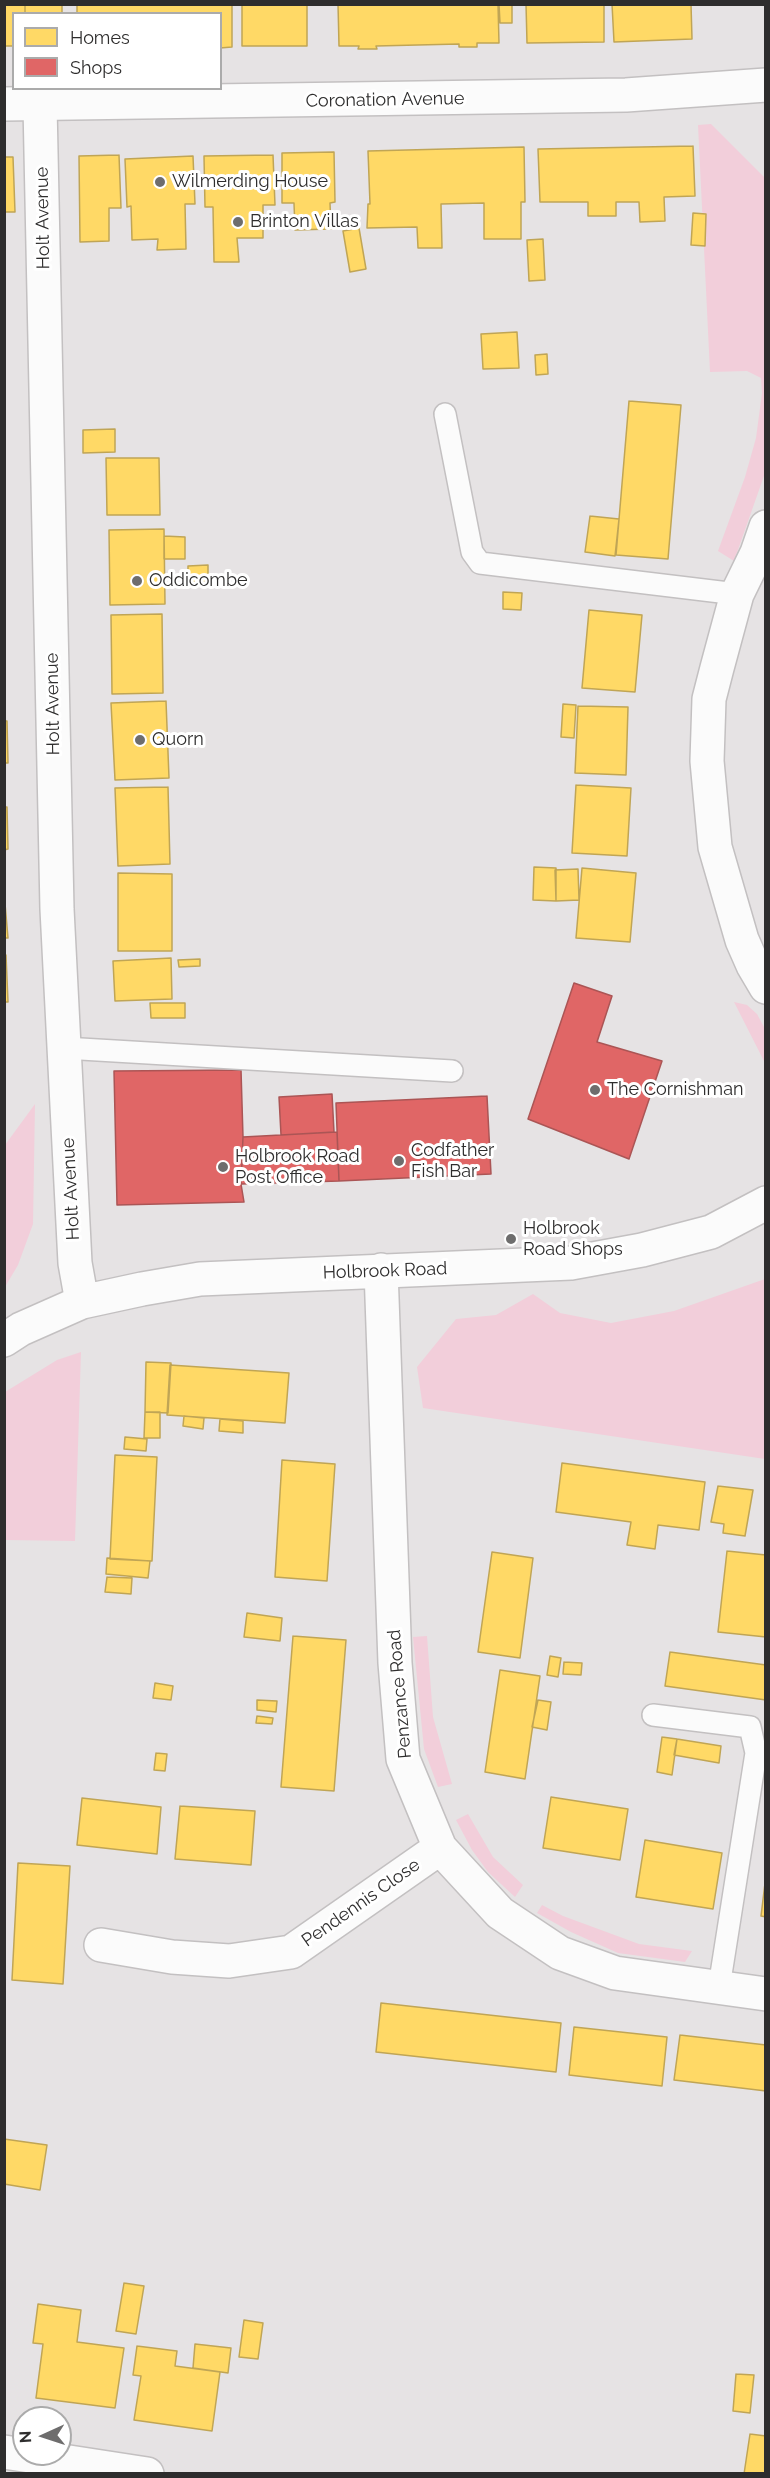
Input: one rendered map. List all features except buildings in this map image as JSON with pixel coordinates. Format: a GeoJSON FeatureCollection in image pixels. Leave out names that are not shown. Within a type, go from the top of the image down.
{"type":"FeatureCollection","features":[{"type":"Feature","properties":{"kind":"street","name":"Coronation Avenue"},"geometry":{"type":"LineString","coordinates":[[4,105],[626,95],[765,85]]}},
{"type":"Feature","properties":{"kind":"street","name":"Holt Avenue"},"geometry":{"type":"LineString","coordinates":[[40,105],[57,909],[75,1263],[82,1302]]}},
{"type":"Feature","properties":{"kind":"street"},"geometry":{"type":"LineString","coordinates":[[765,527],[757,553],[736,594],[709,699],[707,761],[715,847],[742,940],[765,987]]}},
{"type":"Feature","properties":{"kind":"street","name":"Holbrook Road"},"geometry":{"type":"LineString","coordinates":[[4,1340],[21,1329],[82,1302],[200,1279],[571,1263],[642,1250],[711,1232],[765,1203]]}},
{"type":"Feature","properties":{"kind":"street","name":"Penzance Road"},"geometry":{"type":"LineString","coordinates":[[381,1270],[395,1663],[403,1759],[440,1848],[500,1913],[560,1953],[615,1973],[765,1994]]}},
{"type":"Feature","properties":{"kind":"street","name":"Pendennis Close"},"geometry":{"type":"LineString","coordinates":[[101,1945],[172,1957],[229,1961],[291,1952],[440,1848]]}},
{"type":"Feature","properties":{"kind":"street"},"geometry":{"type":"LineString","coordinates":[[4,2452],[147,2474]]}},
{"type":"Feature","properties":{"kind":"lane"},"geometry":{"type":"LineString","coordinates":[[445,414],[472,552],[480,563],[736,594]]}},
{"type":"Feature","properties":{"kind":"lane"},"geometry":{"type":"LineString","coordinates":[[64,1048],[452,1071]]}},
{"type":"Feature","properties":{"kind":"lane"},"geometry":{"type":"LineString","coordinates":[[653,1715],[750,1727],[756,1753],[719,1987]]}},
{"type":"Feature","properties":{"kind":"shaded area"},"geometry":{"type":"Polygon","coordinates":[[[711,124],[765,178],[765,473],[734,561],[718,551],[745,477],[756,438],[762,393],[761,378],[747,371],[710,372],[698,125],[711,124]]]}},
{"type":"Feature","properties":{"kind":"shaded area"},"geometry":{"type":"Polygon","coordinates":[[[734,1002],[747,1005],[757,1014],[765,1029],[765,1063],[734,1002]]]}},
{"type":"Feature","properties":{"kind":"shaded area"},"geometry":{"type":"Polygon","coordinates":[[[35,1104],[33,1224],[18,1265],[5,1287],[5,1145],[35,1104]]]}},
{"type":"Feature","properties":{"kind":"shaded area"},"geometry":{"type":"Polygon","coordinates":[[[765,1279],[765,1459],[423,1408],[417,1367],[456,1319],[496,1315],[533,1294],[560,1313],[611,1323],[674,1311],[765,1279]]]}},
{"type":"Feature","properties":{"kind":"shaded area"},"geometry":{"type":"Polygon","coordinates":[[[81,1352],[75,1541],[5,1540],[5,1392],[57,1360],[81,1352]]]}},
{"type":"Feature","properties":{"kind":"shaded area"},"geometry":{"type":"Polygon","coordinates":[[[427,1636],[433,1717],[452,1784],[438,1787],[424,1749],[413,1637],[427,1636]]]}},
{"type":"Feature","properties":{"kind":"shaded area"},"geometry":{"type":"Polygon","coordinates":[[[468,1814],[493,1857],[523,1885],[515,1897],[488,1872],[472,1850],[456,1820],[468,1814]]]}},
{"type":"Feature","properties":{"kind":"shaded area"},"geometry":{"type":"Polygon","coordinates":[[[542,1905],[563,1916],[639,1944],[692,1951],[685,1962],[618,1953],[571,1932],[537,1913],[542,1905]]]}},
{"type":"Feature","properties":{"kind":"place","name":"Wilmerding House"},"geometry":{"type":"Point","coordinates":[160,182]}},
{"type":"Feature","properties":{"kind":"place","name":"Brinton Villas"},"geometry":{"type":"Point","coordinates":[238,222]}},
{"type":"Feature","properties":{"kind":"place","name":"Oddicombe"},"geometry":{"type":"Point","coordinates":[137,581]}},
{"type":"Feature","properties":{"kind":"place","name":"Quorn"},"geometry":{"type":"Point","coordinates":[140,740]}},
{"type":"Feature","properties":{"kind":"place","name":"The Cornishman"},"geometry":{"type":"Point","coordinates":[595,1090]}},
{"type":"Feature","properties":{"kind":"place","name":"Codfather Fish Bar"},"geometry":{"type":"Point","coordinates":[399,1161]}},
{"type":"Feature","properties":{"kind":"place","name":"Holbrook Road Post Office"},"geometry":{"type":"Point","coordinates":[223,1167]}},
{"type":"Feature","properties":{"kind":"place","name":"Holbrook Road Shops"},"geometry":{"type":"Point","coordinates":[511,1239]}}]}
